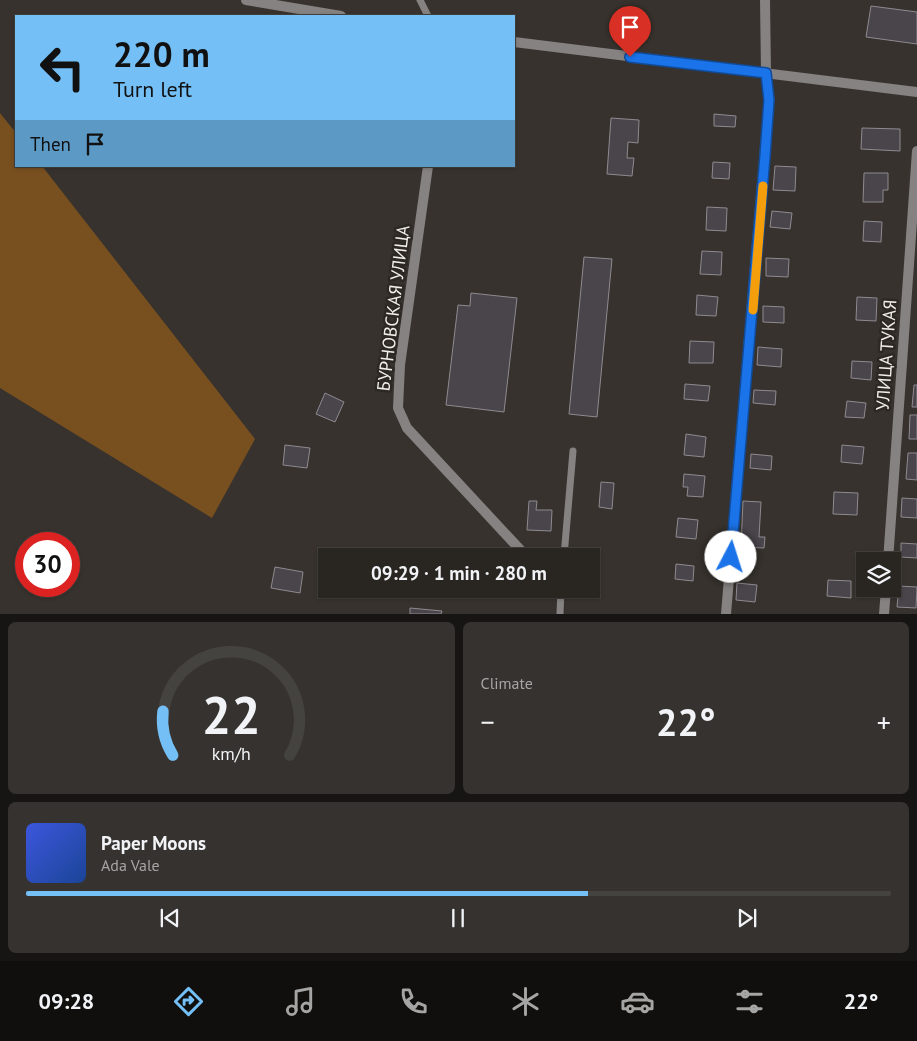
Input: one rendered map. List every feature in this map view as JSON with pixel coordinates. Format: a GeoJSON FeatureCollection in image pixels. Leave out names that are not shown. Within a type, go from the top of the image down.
{"type":"FeatureCollection","features":[{"type":"Feature","properties":{"kind":"street"},"geometry":{"type":"LineString","coordinates":[[246,0],[335,15]]}},
{"type":"Feature","properties":{"kind":"street"},"geometry":{"type":"LineString","coordinates":[[726,614],[769,100],[766,73],[765,0]]}},
{"type":"Feature","properties":{"kind":"street"},"geometry":{"type":"LineString","coordinates":[[515,42],[917,92]]}},
{"type":"Feature","properties":{"kind":"street","name":"УЛИЦА ТУКАЯ"},"geometry":{"type":"LineString","coordinates":[[889,552],[917,151]]}},
{"type":"Feature","properties":{"kind":"street","name":"БУРНОВСКАЯ УЛИЦА"},"geometry":{"type":"LineString","coordinates":[[428,167],[400,365],[398,408],[407,428],[519,548]]}},
{"type":"Feature","properties":{"kind":"street"},"geometry":{"type":"LineString","coordinates":[[884,614],[885,597]]}},
{"type":"Feature","properties":{"kind":"lane"},"geometry":{"type":"LineString","coordinates":[[420,0],[428,15]]}},
{"type":"Feature","properties":{"kind":"lane"},"geometry":{"type":"LineString","coordinates":[[565,548],[573,451]]}},
{"type":"Feature","properties":{"kind":"lane"},"geometry":{"type":"LineString","coordinates":[[560,614],[561,598]]}},
{"type":"Feature","properties":{"kind":"shaded area"},"geometry":{"type":"Polygon","coordinates":[[[0,113],[15,132],[15,167],[43,167],[255,439],[212,518],[0,388],[0,113]]]}},
{"type":"Feature","properties":{"kind":"building"},"geometry":{"type":"Polygon","coordinates":[[[871,6],[917,12],[917,44],[866,37],[871,6]]]}},
{"type":"Feature","properties":{"kind":"building"},"geometry":{"type":"Polygon","coordinates":[[[714,114],[736,116],[735,127],[714,126],[714,114]]]}},
{"type":"Feature","properties":{"kind":"building"},"geometry":{"type":"Polygon","coordinates":[[[611,118],[639,120],[638,143],[628,142],[627,158],[634,158],[632,176],[607,174],[611,118]]]}},
{"type":"Feature","properties":{"kind":"building"},"geometry":{"type":"Polygon","coordinates":[[[862,128],[900,129],[900,151],[861,149],[862,128]]]}},
{"type":"Feature","properties":{"kind":"building"},"geometry":{"type":"Polygon","coordinates":[[[713,162],[730,163],[729,179],[712,178],[713,162]]]}},
{"type":"Feature","properties":{"kind":"building"},"geometry":{"type":"Polygon","coordinates":[[[775,166],[796,167],[795,191],[773,190],[775,166]]]}},
{"type":"Feature","properties":{"kind":"building"},"geometry":{"type":"Polygon","coordinates":[[[864,173],[888,173],[888,190],[883,190],[883,202],[863,202],[864,173]]]}},
{"type":"Feature","properties":{"kind":"building"},"geometry":{"type":"Polygon","coordinates":[[[707,207],[727,208],[726,231],[706,230],[707,207]]]}},
{"type":"Feature","properties":{"kind":"building"},"geometry":{"type":"Polygon","coordinates":[[[772,211],[792,213],[790,229],[770,227],[772,211]]]}},
{"type":"Feature","properties":{"kind":"building"},"geometry":{"type":"Polygon","coordinates":[[[864,221],[882,222],[881,242],[863,241],[864,221]]]}},
{"type":"Feature","properties":{"kind":"building"},"geometry":{"type":"Polygon","coordinates":[[[702,251],[722,252],[721,275],[700,274],[702,251]]]}},
{"type":"Feature","properties":{"kind":"building"},"geometry":{"type":"Polygon","coordinates":[[[584,257],[612,259],[597,417],[569,414],[584,257]]]}},
{"type":"Feature","properties":{"kind":"building"},"geometry":{"type":"Polygon","coordinates":[[[766,258],[789,259],[788,277],[766,276],[766,258]]]}},
{"type":"Feature","properties":{"kind":"building"},"geometry":{"type":"Polygon","coordinates":[[[471,293],[517,298],[504,412],[446,405],[458,305],[470,306],[471,293]]]}},
{"type":"Feature","properties":{"kind":"building"},"geometry":{"type":"Polygon","coordinates":[[[697,295],[718,297],[716,316],[696,315],[697,295]]]}},
{"type":"Feature","properties":{"kind":"building"},"geometry":{"type":"Polygon","coordinates":[[[857,297],[877,298],[876,321],[856,320],[857,297]]]}},
{"type":"Feature","properties":{"kind":"building"},"geometry":{"type":"Polygon","coordinates":[[[763,306],[784,307],[784,323],[763,322],[763,306]]]}},
{"type":"Feature","properties":{"kind":"building"},"geometry":{"type":"Polygon","coordinates":[[[690,341],[714,342],[713,363],[689,363],[690,341]]]}},
{"type":"Feature","properties":{"kind":"building"},"geometry":{"type":"Polygon","coordinates":[[[758,347],[782,349],[781,367],[757,365],[758,347]]]}},
{"type":"Feature","properties":{"kind":"building"},"geometry":{"type":"Polygon","coordinates":[[[852,361],[872,362],[871,380],[851,378],[852,361]]]}},
{"type":"Feature","properties":{"kind":"building"},"geometry":{"type":"Polygon","coordinates":[[[685,384],[710,386],[708,401],[684,399],[685,384]]]}},
{"type":"Feature","properties":{"kind":"building"},"geometry":{"type":"Polygon","coordinates":[[[914,385],[917,385],[917,407],[912,407],[914,385]]]}},
{"type":"Feature","properties":{"kind":"building"},"geometry":{"type":"Polygon","coordinates":[[[754,390],[776,391],[775,405],[753,403],[754,390]]]}},
{"type":"Feature","properties":{"kind":"building"},"geometry":{"type":"Polygon","coordinates":[[[325,393],[344,402],[335,422],[316,414],[325,393]]]}},
{"type":"Feature","properties":{"kind":"building"},"geometry":{"type":"Polygon","coordinates":[[[847,401],[866,403],[864,418],[845,417],[847,401]]]}},
{"type":"Feature","properties":{"kind":"building"},"geometry":{"type":"Polygon","coordinates":[[[910,415],[917,415],[917,439],[909,439],[910,415]]]}},
{"type":"Feature","properties":{"kind":"building"},"geometry":{"type":"Polygon","coordinates":[[[686,434],[706,437],[704,457],[684,455],[686,434]]]}},
{"type":"Feature","properties":{"kind":"building"},"geometry":{"type":"Polygon","coordinates":[[[285,445],[310,448],[307,468],[283,465],[285,445]]]}},
{"type":"Feature","properties":{"kind":"building"},"geometry":{"type":"Polygon","coordinates":[[[842,445],[864,447],[862,464],[841,462],[842,445]]]}},
{"type":"Feature","properties":{"kind":"building"},"geometry":{"type":"Polygon","coordinates":[[[908,453],[917,453],[917,480],[906,479],[908,453]]]}},
{"type":"Feature","properties":{"kind":"building"},"geometry":{"type":"Polygon","coordinates":[[[751,454],[772,456],[771,470],[750,468],[751,454]]]}},
{"type":"Feature","properties":{"kind":"building"},"geometry":{"type":"Polygon","coordinates":[[[684,474],[705,476],[703,497],[687,496],[688,487],[683,487],[684,474]]]}},
{"type":"Feature","properties":{"kind":"building"},"geometry":{"type":"Polygon","coordinates":[[[601,482],[614,483],[612,509],[599,507],[601,482]]]}},
{"type":"Feature","properties":{"kind":"building"},"geometry":{"type":"Polygon","coordinates":[[[834,492],[858,493],[857,515],[833,514],[834,492]]]}},
{"type":"Feature","properties":{"kind":"building"},"geometry":{"type":"Polygon","coordinates":[[[902,498],[917,499],[917,518],[901,517],[902,498]]]}},
{"type":"Feature","properties":{"kind":"building"},"geometry":{"type":"Polygon","coordinates":[[[529,501],[537,501],[536,510],[552,510],[551,531],[527,530],[529,501]]]}},
{"type":"Feature","properties":{"kind":"building"},"geometry":{"type":"Polygon","coordinates":[[[743,501],[761,502],[759,537],[765,537],[764,548],[741,547],[743,501]]]}},
{"type":"Feature","properties":{"kind":"building"},"geometry":{"type":"Polygon","coordinates":[[[678,518],[698,520],[696,539],[676,537],[678,518]]]}},
{"type":"Feature","properties":{"kind":"building"},"geometry":{"type":"Polygon","coordinates":[[[901,543],[917,544],[917,558],[901,557],[901,543]]]}},
{"type":"Feature","properties":{"kind":"building"},"geometry":{"type":"Polygon","coordinates":[[[676,564],[694,566],[693,581],[675,579],[676,564]]]}},
{"type":"Feature","properties":{"kind":"building"},"geometry":{"type":"Polygon","coordinates":[[[275,567],[303,572],[300,593],[271,588],[275,567]]]}},
{"type":"Feature","properties":{"kind":"building"},"geometry":{"type":"Polygon","coordinates":[[[828,580],[851,581],[851,598],[827,596],[828,580]]]}},
{"type":"Feature","properties":{"kind":"building"},"geometry":{"type":"Polygon","coordinates":[[[737,583],[757,585],[755,602],[736,600],[737,583]]]}},
{"type":"Feature","properties":{"kind":"building"},"geometry":{"type":"Polygon","coordinates":[[[901,586],[917,587],[916,608],[897,607],[898,597],[901,597],[901,586]]]}},
{"type":"Feature","properties":{"kind":"building"},"geometry":{"type":"Polygon","coordinates":[[[410,608],[442,611],[441,614],[410,614],[410,608]]]}},
{"type":"Feature","properties":{"kind":"slow traffic"},"geometry":{"type":"LineString","coordinates":[[753,310],[763,186]]}},
{"type":"Feature","properties":{"kind":"route"},"geometry":{"type":"LineString","coordinates":[[630,57],[766,73],[769,100],[765,156],[731,557]]}}]}
